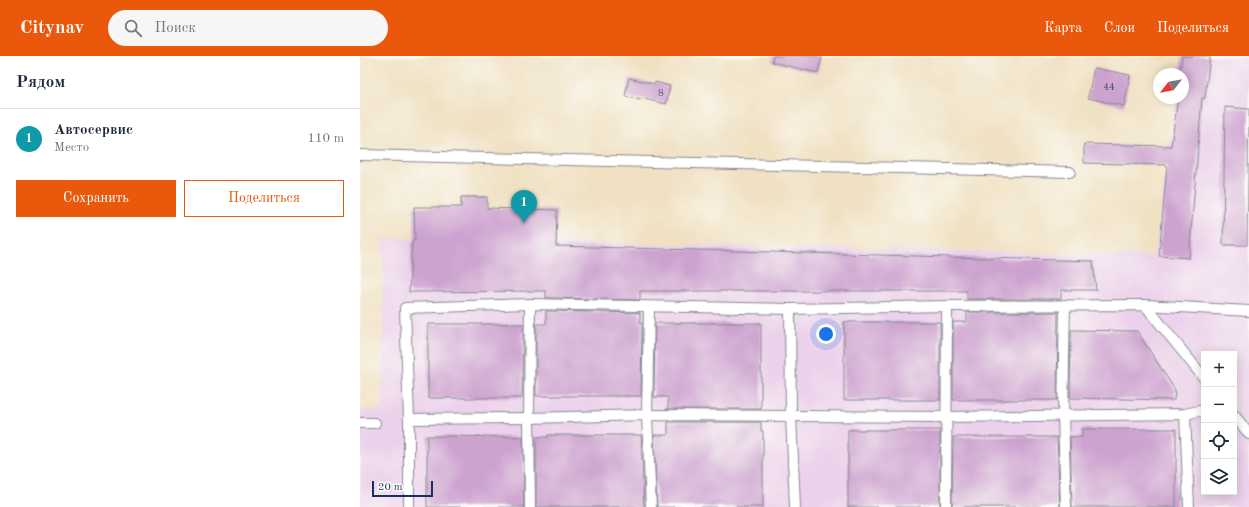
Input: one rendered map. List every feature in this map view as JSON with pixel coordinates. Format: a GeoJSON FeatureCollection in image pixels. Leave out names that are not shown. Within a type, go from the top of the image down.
{"type":"FeatureCollection","features":[{"type":"Feature","properties":{"kind":"lane"},"geometry":{"type":"LineString","coordinates":[[360,155],[1070,172]]}},
{"type":"Feature","properties":{"kind":"lane"},"geometry":{"type":"LineString","coordinates":[[530,304],[528,418],[530,507]]}},
{"type":"Feature","properties":{"kind":"lane"},"geometry":{"type":"LineString","coordinates":[[409,507],[409,418],[405,308],[530,304],[790,309],[946,306],[1145,305],[1249,311]]}},
{"type":"Feature","properties":{"kind":"lane"},"geometry":{"type":"LineString","coordinates":[[1145,305],[1201,374]]}},
{"type":"Feature","properties":{"kind":"lane"},"geometry":{"type":"LineString","coordinates":[[946,306],[946,507]]}},
{"type":"Feature","properties":{"kind":"lane"},"geometry":{"type":"LineString","coordinates":[[1065,306],[1063,416],[1066,507]]}},
{"type":"Feature","properties":{"kind":"lane"},"geometry":{"type":"LineString","coordinates":[[649,307],[647,415],[651,507]]}},
{"type":"Feature","properties":{"kind":"lane"},"geometry":{"type":"LineString","coordinates":[[790,309],[791,415],[795,507]]}},
{"type":"Feature","properties":{"kind":"lane"},"geometry":{"type":"LineString","coordinates":[[409,418],[528,418],[647,415],[946,417],[1063,416],[1185,414],[1201,411]]}},
{"type":"Feature","properties":{"kind":"lane"},"geometry":{"type":"LineString","coordinates":[[1185,414],[1189,507]]}},
{"type":"Feature","properties":{"kind":"lane"},"geometry":{"type":"LineString","coordinates":[[1237,419],[1249,434]]}},
{"type":"Feature","properties":{"kind":"lane"},"geometry":{"type":"LineString","coordinates":[[360,423],[375,423]]}},
{"type":"Feature","properties":{"kind":"shaded area"},"geometry":{"type":"Polygon","coordinates":[[[1182,56],[1249,56],[1249,507],[360,507],[360,410],[383,409],[383,238],[1154,256],[1175,104],[1189,104],[1189,68],[1180,68],[1182,56]]]}},
{"type":"Feature","properties":{"kind":"building"},"geometry":{"type":"Polygon","coordinates":[[[773,56],[822,56],[818,73],[772,62],[773,56]]]}},
{"type":"Feature","properties":{"kind":"building"},"geometry":{"type":"Polygon","coordinates":[[[1182,56],[1210,56],[1205,98],[1202,98],[1189,258],[1159,256],[1167,165],[1084,163],[1084,144],[1171,146],[1177,104],[1189,104],[1189,68],[1181,68],[1182,56]]]}},
{"type":"Feature","properties":{"kind":"building"},"geometry":{"type":"Polygon","coordinates":[[[1094,68],[1130,75],[1124,106],[1088,98],[1094,68]]]}},
{"type":"Feature","properties":{"kind":"building"},"geometry":{"type":"Polygon","coordinates":[[[629,78],[670,86],[666,104],[625,96],[629,78]]]}},
{"type":"Feature","properties":{"kind":"building"},"geometry":{"type":"Polygon","coordinates":[[[1225,107],[1249,109],[1247,245],[1223,245],[1225,107]]]}},
{"type":"Feature","properties":{"kind":"building"},"geometry":{"type":"Polygon","coordinates":[[[461,197],[487,197],[487,208],[557,210],[556,246],[1093,261],[1096,290],[1061,290],[1061,299],[967,299],[967,291],[640,291],[640,300],[546,298],[546,291],[409,292],[412,241],[415,241],[414,207],[461,207],[461,197]]]}},
{"type":"Feature","properties":{"kind":"building"},"geometry":{"type":"Polygon","coordinates":[[[546,311],[640,313],[640,323],[642,323],[641,396],[536,396],[536,324],[546,324],[546,311]]]}},
{"type":"Feature","properties":{"kind":"building"},"geometry":{"type":"Polygon","coordinates":[[[967,312],[1058,312],[1057,400],[953,400],[953,322],[967,322],[967,312]]]}},
{"type":"Feature","properties":{"kind":"building"},"geometry":{"type":"Polygon","coordinates":[[[844,322],[940,322],[940,400],[844,400],[844,322]]]}},
{"type":"Feature","properties":{"kind":"building"},"geometry":{"type":"Polygon","coordinates":[[[655,323],[761,323],[761,409],[668,409],[668,397],[654,397],[655,323]]]}},
{"type":"Feature","properties":{"kind":"building"},"geometry":{"type":"Polygon","coordinates":[[[428,324],[523,324],[522,398],[428,398],[428,324]]]}},
{"type":"Feature","properties":{"kind":"building"},"geometry":{"type":"Polygon","coordinates":[[[1071,330],[1137,331],[1175,390],[1174,400],[1070,398],[1071,330]]]}},
{"type":"Feature","properties":{"kind":"building"},"geometry":{"type":"Polygon","coordinates":[[[668,422],[761,422],[761,431],[763,431],[763,507],[657,507],[654,435],[668,435],[668,422]]]}},
{"type":"Feature","properties":{"kind":"building"},"geometry":{"type":"Polygon","coordinates":[[[1082,429],[1176,429],[1176,507],[1072,507],[1070,437],[1082,437],[1082,429]]]}},
{"type":"Feature","properties":{"kind":"building"},"geometry":{"type":"Polygon","coordinates":[[[848,430],[940,430],[940,507],[848,507],[848,430]]]}},
{"type":"Feature","properties":{"kind":"building"},"geometry":{"type":"Polygon","coordinates":[[[548,435],[641,435],[644,507],[536,507],[536,437],[548,437],[548,435]]]}},
{"type":"Feature","properties":{"kind":"building"},"geometry":{"type":"Polygon","coordinates":[[[427,436],[523,437],[524,507],[427,507],[427,436]]]}},
{"type":"Feature","properties":{"kind":"building"},"geometry":{"type":"Polygon","coordinates":[[[953,437],[1057,437],[1060,507],[952,507],[953,437]]]}},
{"type":"Feature","properties":{"kind":"place","name":"Автосервис"},"geometry":{"type":"Point","coordinates":[524,223]}}]}
